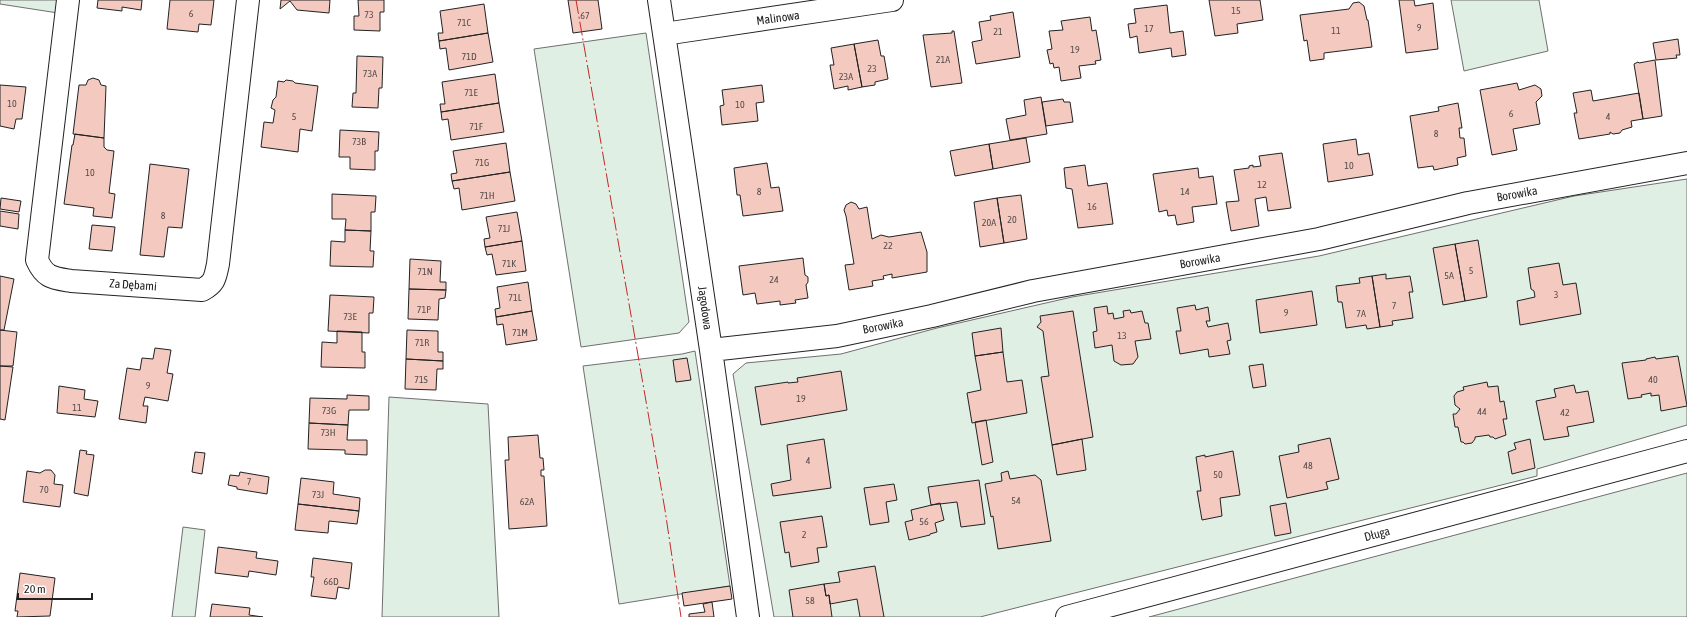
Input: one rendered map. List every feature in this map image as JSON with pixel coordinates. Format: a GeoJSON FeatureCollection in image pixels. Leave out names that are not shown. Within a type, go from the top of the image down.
{"type":"FeatureCollection","features":[{"type":"Feature","properties":{"kind":"street","name":"Za Dębami"},"geometry":{"type":"LineString","coordinates":[[68,0],[37,260],[41,270],[51,277],[71,281],[202,290],[210,286],[214,280],[218,264],[248,0]]}},
{"type":"Feature","properties":{"kind":"street","name":"Jagodowa"},"geometry":{"type":"LineString","coordinates":[[659,0],[712,350],[748,617]]}},
{"type":"Feature","properties":{"kind":"street","name":"Malinowa"},"geometry":{"type":"LineString","coordinates":[[664,34],[892,0]]}},
{"type":"Feature","properties":{"kind":"street","name":"Borowika"},"geometry":{"type":"LineString","coordinates":[[712,350],[837,336],[932,316],[1033,290],[1319,239],[1468,203],[1687,163]]}},
{"type":"Feature","properties":{"kind":"street","name":"Długa"},"geometry":{"type":"LineString","coordinates":[[1067,617],[1687,451]]}},
{"type":"Feature","properties":{"kind":"green space"},"geometry":{"type":"Polygon","coordinates":[[[0,0],[60,0],[58,13],[0,4],[0,0]]]}},
{"type":"Feature","properties":{"kind":"green space"},"geometry":{"type":"Polygon","coordinates":[[[1451,0],[1539,0],[1548,51],[1464,71],[1451,0]]]}},
{"type":"Feature","properties":{"kind":"green space"},"geometry":{"type":"Polygon","coordinates":[[[646,33],[689,322],[679,333],[581,347],[534,49],[646,33]]]}},
{"type":"Feature","properties":{"kind":"green space"},"geometry":{"type":"Polygon","coordinates":[[[1687,179],[1687,425],[1537,469],[1537,476],[980,617],[774,617],[733,374],[746,363],[841,354],[937,328],[1072,297],[1319,256],[1574,196],[1687,179]]]}},
{"type":"Feature","properties":{"kind":"green space"},"geometry":{"type":"Polygon","coordinates":[[[695,351],[730,586],[619,604],[583,366],[682,354],[695,351]]]}},
{"type":"Feature","properties":{"kind":"green space"},"geometry":{"type":"Polygon","coordinates":[[[389,397],[488,404],[499,617],[382,617],[389,397]]]}},
{"type":"Feature","properties":{"kind":"green space"},"geometry":{"type":"Polygon","coordinates":[[[1687,473],[1687,617],[1149,617],[1687,473]]]}},
{"type":"Feature","properties":{"kind":"green space"},"geometry":{"type":"Polygon","coordinates":[[[183,527],[205,530],[195,617],[172,617],[183,527]]]}},
{"type":"Feature","properties":{"kind":"building"},"geometry":{"type":"Polygon","coordinates":[[[98,0],[142,0],[141,10],[122,7],[122,11],[97,8],[98,0]]]}},
{"type":"Feature","properties":{"kind":"building"},"geometry":{"type":"Polygon","coordinates":[[[170,0],[214,0],[211,25],[199,24],[198,32],[167,29],[170,0]]]}},
{"type":"Feature","properties":{"kind":"building"},"geometry":{"type":"Polygon","coordinates":[[[281,0],[330,0],[329,13],[297,10],[290,1],[280,9],[281,0]]]}},
{"type":"Feature","properties":{"kind":"building"},"geometry":{"type":"Polygon","coordinates":[[[358,0],[384,0],[384,12],[380,12],[380,31],[354,30],[354,16],[359,16],[358,0]]]}},
{"type":"Feature","properties":{"kind":"building"},"geometry":{"type":"Polygon","coordinates":[[[568,0],[598,0],[602,29],[573,33],[568,0]]]}},
{"type":"Feature","properties":{"kind":"building"},"geometry":{"type":"Polygon","coordinates":[[[1209,0],[1260,0],[1263,20],[1237,24],[1238,33],[1215,36],[1209,0]]]}},
{"type":"Feature","properties":{"kind":"building"},"geometry":{"type":"Polygon","coordinates":[[[1399,0],[1414,0],[1415,6],[1433,3],[1438,49],[1406,53],[1399,0]]]}},
{"type":"Feature","properties":{"kind":"building"},"geometry":{"type":"Polygon","coordinates":[[[1359,2],[1364,6],[1368,20],[1372,47],[1324,53],[1324,59],[1310,61],[1307,40],[1304,41],[1300,15],[1349,9],[1353,3],[1359,2]]]}},
{"type":"Feature","properties":{"kind":"building"},"geometry":{"type":"Polygon","coordinates":[[[484,4],[488,33],[439,41],[438,33],[443,33],[440,11],[484,4]]]}},
{"type":"Feature","properties":{"kind":"building"},"geometry":{"type":"Polygon","coordinates":[[[1167,5],[1170,33],[1183,31],[1186,55],[1172,57],[1171,48],[1139,53],[1137,36],[1130,38],[1128,24],[1136,23],[1134,9],[1167,5]]]}},
{"type":"Feature","properties":{"kind":"building"},"geometry":{"type":"Polygon","coordinates":[[[1013,12],[1020,57],[976,64],[972,42],[982,40],[979,22],[991,20],[990,16],[1013,12]]]}},
{"type":"Feature","properties":{"kind":"building"},"geometry":{"type":"Polygon","coordinates":[[[1090,17],[1092,31],[1096,30],[1101,60],[1095,61],[1096,64],[1079,66],[1081,78],[1061,81],[1059,67],[1054,68],[1053,63],[1050,64],[1047,50],[1052,49],[1049,31],[1063,30],[1061,21],[1090,17]]]}},
{"type":"Feature","properties":{"kind":"building"},"geometry":{"type":"Polygon","coordinates":[[[952,31],[954,31],[962,83],[931,87],[923,35],[952,33],[952,31]]]}},
{"type":"Feature","properties":{"kind":"building"},"geometry":{"type":"Polygon","coordinates":[[[488,33],[493,62],[449,70],[446,48],[440,49],[439,41],[488,33]]]}},
{"type":"Feature","properties":{"kind":"building"},"geometry":{"type":"Polygon","coordinates":[[[1678,39],[1680,55],[1676,55],[1677,58],[1656,60],[1653,43],[1678,39]]]}},
{"type":"Feature","properties":{"kind":"building"},"geometry":{"type":"Polygon","coordinates":[[[878,40],[881,56],[884,56],[888,79],[875,82],[875,85],[862,87],[854,44],[878,40]]]}},
{"type":"Feature","properties":{"kind":"building"},"geometry":{"type":"Polygon","coordinates":[[[854,44],[862,87],[848,90],[848,86],[834,89],[830,65],[834,65],[831,48],[854,44]]]}},
{"type":"Feature","properties":{"kind":"building"},"geometry":{"type":"Polygon","coordinates":[[[357,56],[383,57],[382,88],[379,88],[378,108],[352,107],[353,93],[356,93],[357,56]]]}},
{"type":"Feature","properties":{"kind":"building"},"geometry":{"type":"Polygon","coordinates":[[[1655,60],[1662,116],[1643,119],[1634,64],[1638,62],[1655,60]]]}},
{"type":"Feature","properties":{"kind":"building"},"geometry":{"type":"Polygon","coordinates":[[[495,74],[499,103],[441,112],[440,104],[445,104],[442,82],[495,74]]]}},
{"type":"Feature","properties":{"kind":"building"},"geometry":{"type":"Polygon","coordinates":[[[93,78],[99,80],[101,85],[106,86],[104,138],[73,134],[79,85],[86,85],[88,80],[93,78]]]}},
{"type":"Feature","properties":{"kind":"building"},"geometry":{"type":"Polygon","coordinates":[[[286,80],[293,81],[295,83],[318,86],[312,131],[300,129],[298,152],[261,147],[264,122],[273,123],[275,110],[271,108],[273,100],[276,97],[278,81],[284,82],[286,80]]]}},
{"type":"Feature","properties":{"kind":"building"},"geometry":{"type":"Polygon","coordinates":[[[1517,83],[1519,90],[1535,85],[1541,89],[1542,96],[1536,102],[1540,124],[1513,129],[1517,150],[1492,155],[1480,90],[1517,83]]]}},
{"type":"Feature","properties":{"kind":"building"},"geometry":{"type":"Polygon","coordinates":[[[0,85],[26,87],[22,119],[16,119],[14,129],[0,126],[0,85]]]}},
{"type":"Feature","properties":{"kind":"building"},"geometry":{"type":"Polygon","coordinates":[[[762,85],[764,102],[756,103],[758,121],[722,125],[720,106],[724,105],[722,90],[762,85]]]}},
{"type":"Feature","properties":{"kind":"building"},"geometry":{"type":"Polygon","coordinates":[[[1591,90],[1593,101],[1639,93],[1643,119],[1631,121],[1632,127],[1622,130],[1620,133],[1613,134],[1610,132],[1610,134],[1579,139],[1574,113],[1577,113],[1573,93],[1591,90]]]}},
{"type":"Feature","properties":{"kind":"building"},"geometry":{"type":"Polygon","coordinates":[[[1041,97],[1047,134],[1010,140],[1006,119],[1026,115],[1024,100],[1041,97]]]}},
{"type":"Feature","properties":{"kind":"building"},"geometry":{"type":"Polygon","coordinates":[[[1063,99],[1064,102],[1070,102],[1073,122],[1046,126],[1042,102],[1063,99]]]}},
{"type":"Feature","properties":{"kind":"building"},"geometry":{"type":"Polygon","coordinates":[[[499,103],[504,132],[451,140],[448,119],[442,120],[441,112],[499,103]]]}},
{"type":"Feature","properties":{"kind":"building"},"geometry":{"type":"Polygon","coordinates":[[[1458,103],[1462,128],[1459,128],[1460,138],[1464,138],[1466,156],[1457,158],[1458,165],[1434,170],[1433,166],[1418,168],[1410,116],[1439,111],[1438,107],[1458,103]]]}},
{"type":"Feature","properties":{"kind":"building"},"geometry":{"type":"Polygon","coordinates":[[[340,130],[379,132],[378,151],[375,151],[375,170],[350,169],[350,157],[339,157],[340,130]]]}},
{"type":"Feature","properties":{"kind":"building"},"geometry":{"type":"Polygon","coordinates":[[[75,134],[104,138],[104,147],[107,150],[114,151],[109,193],[115,194],[112,218],[93,216],[94,208],[64,204],[72,145],[75,134]]]}},
{"type":"Feature","properties":{"kind":"building"},"geometry":{"type":"Polygon","coordinates":[[[1026,138],[1030,162],[993,169],[989,144],[1026,138]]]}},
{"type":"Feature","properties":{"kind":"building"},"geometry":{"type":"Polygon","coordinates":[[[1356,139],[1358,155],[1369,153],[1373,175],[1328,182],[1323,144],[1356,139]]]}},
{"type":"Feature","properties":{"kind":"building"},"geometry":{"type":"Polygon","coordinates":[[[506,143],[510,172],[452,181],[451,174],[457,173],[453,151],[506,143]]]}},
{"type":"Feature","properties":{"kind":"building"},"geometry":{"type":"Polygon","coordinates":[[[989,144],[993,169],[955,176],[950,151],[989,144]]]}},
{"type":"Feature","properties":{"kind":"building"},"geometry":{"type":"Polygon","coordinates":[[[1282,153],[1291,208],[1268,211],[1266,197],[1255,199],[1259,226],[1231,231],[1226,202],[1239,201],[1234,170],[1249,168],[1249,166],[1253,165],[1253,167],[1261,166],[1259,156],[1282,153]]]}},
{"type":"Feature","properties":{"kind":"building"},"geometry":{"type":"Polygon","coordinates":[[[767,163],[771,188],[779,187],[783,211],[743,216],[740,195],[737,195],[734,168],[767,163]]]}},
{"type":"Feature","properties":{"kind":"building"},"geometry":{"type":"Polygon","coordinates":[[[150,164],[189,169],[182,228],[168,227],[164,257],[140,255],[150,164]]]}},
{"type":"Feature","properties":{"kind":"building"},"geometry":{"type":"Polygon","coordinates":[[[1085,165],[1088,186],[1107,183],[1113,224],[1078,228],[1072,189],[1066,188],[1064,168],[1085,165]]]}},
{"type":"Feature","properties":{"kind":"building"},"geometry":{"type":"Polygon","coordinates":[[[1198,168],[1199,178],[1213,176],[1217,204],[1192,207],[1194,222],[1177,225],[1175,215],[1168,216],[1167,210],[1159,212],[1153,174],[1198,168]]]}},
{"type":"Feature","properties":{"kind":"building"},"geometry":{"type":"Polygon","coordinates":[[[510,172],[515,201],[462,210],[459,188],[454,189],[452,181],[510,172]]]}},
{"type":"Feature","properties":{"kind":"building"},"geometry":{"type":"Polygon","coordinates":[[[332,194],[376,196],[375,212],[371,212],[371,231],[345,230],[346,219],[332,219],[332,194]]]}},
{"type":"Feature","properties":{"kind":"building"},"geometry":{"type":"Polygon","coordinates":[[[1021,195],[1027,239],[1004,243],[997,198],[1021,195]]]}},
{"type":"Feature","properties":{"kind":"building"},"geometry":{"type":"Polygon","coordinates":[[[1,198],[21,201],[19,212],[0,209],[1,198]]]}},
{"type":"Feature","properties":{"kind":"building"},"geometry":{"type":"Polygon","coordinates":[[[997,198],[1004,243],[980,247],[974,202],[997,198]]]}},
{"type":"Feature","properties":{"kind":"building"},"geometry":{"type":"Polygon","coordinates":[[[851,202],[856,204],[859,209],[867,207],[872,239],[881,235],[889,237],[921,232],[927,252],[927,272],[892,278],[892,274],[883,276],[884,279],[872,281],[873,286],[849,290],[845,265],[854,264],[844,210],[846,205],[851,202]]]}},
{"type":"Feature","properties":{"kind":"building"},"geometry":{"type":"Polygon","coordinates":[[[0,211],[19,214],[18,229],[0,226],[0,211]]]}},
{"type":"Feature","properties":{"kind":"building"},"geometry":{"type":"Polygon","coordinates":[[[517,212],[522,241],[485,247],[484,239],[490,238],[486,217],[517,212]]]}},
{"type":"Feature","properties":{"kind":"building"},"geometry":{"type":"Polygon","coordinates":[[[92,225],[115,227],[112,251],[89,249],[92,225]]]}},
{"type":"Feature","properties":{"kind":"building"},"geometry":{"type":"Polygon","coordinates":[[[345,230],[371,231],[370,251],[374,251],[373,267],[330,266],[331,241],[345,242],[345,230]]]}},
{"type":"Feature","properties":{"kind":"building"},"geometry":{"type":"Polygon","coordinates":[[[1478,240],[1487,297],[1465,301],[1455,244],[1478,240]]]}},
{"type":"Feature","properties":{"kind":"building"},"geometry":{"type":"Polygon","coordinates":[[[522,241],[526,271],[496,275],[492,254],[487,255],[485,247],[522,241]]]}},
{"type":"Feature","properties":{"kind":"building"},"geometry":{"type":"Polygon","coordinates":[[[1455,244],[1465,301],[1443,305],[1433,248],[1455,244]]]}},
{"type":"Feature","properties":{"kind":"building"},"geometry":{"type":"Polygon","coordinates":[[[803,258],[805,275],[808,277],[808,282],[806,285],[808,298],[795,300],[796,303],[780,305],[780,301],[757,304],[755,293],[743,295],[739,266],[803,258]]]}},
{"type":"Feature","properties":{"kind":"building"},"geometry":{"type":"Polygon","coordinates":[[[410,259],[441,261],[440,282],[446,282],[446,290],[409,289],[410,259]]]}},
{"type":"Feature","properties":{"kind":"building"},"geometry":{"type":"Polygon","coordinates":[[[1559,263],[1563,285],[1576,283],[1581,314],[1520,325],[1517,301],[1535,297],[1534,291],[1531,289],[1528,268],[1559,263]]]}},
{"type":"Feature","properties":{"kind":"building"},"geometry":{"type":"Polygon","coordinates":[[[1386,274],[1386,279],[1410,276],[1413,292],[1409,292],[1413,318],[1392,321],[1393,325],[1380,327],[1372,276],[1386,274]]]}},
{"type":"Feature","properties":{"kind":"building"},"geometry":{"type":"Polygon","coordinates":[[[0,276],[14,279],[4,330],[0,330],[0,276]]]}},
{"type":"Feature","properties":{"kind":"building"},"geometry":{"type":"Polygon","coordinates":[[[1372,276],[1380,327],[1367,329],[1366,325],[1346,328],[1342,302],[1338,302],[1336,286],[1360,283],[1359,278],[1372,276]]]}},
{"type":"Feature","properties":{"kind":"building"},"geometry":{"type":"Polygon","coordinates":[[[528,282],[532,311],[496,317],[495,309],[500,308],[497,287],[528,282]]]}},
{"type":"Feature","properties":{"kind":"building"},"geometry":{"type":"Polygon","coordinates":[[[409,289],[446,290],[445,298],[439,299],[438,320],[408,319],[409,289]]]}},
{"type":"Feature","properties":{"kind":"building"},"geometry":{"type":"Polygon","coordinates":[[[1312,291],[1317,325],[1260,333],[1256,300],[1312,291]]]}},
{"type":"Feature","properties":{"kind":"building"},"geometry":{"type":"Polygon","coordinates":[[[330,295],[374,297],[373,313],[369,313],[369,333],[328,331],[330,295]]]}},
{"type":"Feature","properties":{"kind":"building"},"geometry":{"type":"Polygon","coordinates":[[[1195,305],[1196,310],[1208,307],[1210,321],[1206,321],[1208,327],[1228,323],[1231,340],[1227,341],[1230,354],[1209,357],[1208,349],[1180,354],[1176,331],[1181,331],[1177,308],[1195,305]]]}},
{"type":"Feature","properties":{"kind":"building"},"geometry":{"type":"Polygon","coordinates":[[[1107,306],[1108,314],[1113,313],[1114,319],[1124,317],[1123,311],[1130,310],[1131,313],[1142,311],[1145,323],[1148,323],[1151,339],[1135,341],[1138,357],[1133,364],[1121,365],[1114,361],[1112,345],[1095,348],[1093,332],[1097,331],[1094,308],[1107,306]]]}},
{"type":"Feature","properties":{"kind":"building"},"geometry":{"type":"Polygon","coordinates":[[[532,311],[537,340],[506,345],[503,324],[497,325],[496,317],[532,311]]]}},
{"type":"Feature","properties":{"kind":"building"},"geometry":{"type":"Polygon","coordinates":[[[1073,311],[1093,437],[1052,445],[1041,377],[1049,376],[1043,331],[1037,327],[1041,322],[1040,316],[1073,311]]]}},
{"type":"Feature","properties":{"kind":"building"},"geometry":{"type":"Polygon","coordinates":[[[1001,328],[1003,352],[975,356],[972,333],[1001,328]]]}},
{"type":"Feature","properties":{"kind":"building"},"geometry":{"type":"Polygon","coordinates":[[[0,330],[17,332],[13,366],[0,366],[0,330]]]}},
{"type":"Feature","properties":{"kind":"building"},"geometry":{"type":"Polygon","coordinates":[[[407,330],[438,331],[438,352],[443,352],[443,361],[406,359],[407,330]]]}},
{"type":"Feature","properties":{"kind":"building"},"geometry":{"type":"Polygon","coordinates":[[[337,331],[362,332],[362,352],[365,352],[365,368],[321,367],[322,342],[337,343],[337,331]]]}},
{"type":"Feature","properties":{"kind":"building"},"geometry":{"type":"Polygon","coordinates":[[[155,348],[171,350],[167,373],[173,374],[168,401],[145,397],[143,406],[148,406],[146,423],[119,419],[127,368],[140,370],[142,358],[153,359],[155,348]]]}},
{"type":"Feature","properties":{"kind":"building"},"geometry":{"type":"Polygon","coordinates":[[[1003,352],[1007,382],[1022,380],[1027,413],[972,423],[967,393],[981,390],[975,356],[1003,352]]]}},
{"type":"Feature","properties":{"kind":"building"},"geometry":{"type":"Polygon","coordinates":[[[1678,356],[1687,406],[1661,411],[1659,395],[1651,396],[1651,393],[1641,395],[1642,397],[1628,399],[1622,363],[1646,360],[1655,357],[1656,359],[1678,356]]]}},
{"type":"Feature","properties":{"kind":"building"},"geometry":{"type":"Polygon","coordinates":[[[687,358],[691,380],[676,382],[673,360],[687,358]]]}},
{"type":"Feature","properties":{"kind":"building"},"geometry":{"type":"Polygon","coordinates":[[[406,359],[443,361],[443,369],[437,369],[436,390],[405,389],[406,359]]]}},
{"type":"Feature","properties":{"kind":"building"},"geometry":{"type":"Polygon","coordinates":[[[1263,364],[1266,386],[1253,388],[1249,366],[1263,364]]]}},
{"type":"Feature","properties":{"kind":"building"},"geometry":{"type":"Polygon","coordinates":[[[0,366],[13,367],[5,420],[0,419],[0,366]]]}},
{"type":"Feature","properties":{"kind":"building"},"geometry":{"type":"Polygon","coordinates":[[[841,371],[847,410],[761,425],[755,387],[798,382],[797,378],[841,371]]]}},
{"type":"Feature","properties":{"kind":"building"},"geometry":{"type":"Polygon","coordinates":[[[1487,382],[1488,387],[1498,386],[1500,402],[1504,401],[1507,419],[1503,419],[1506,435],[1495,439],[1489,435],[1475,437],[1472,443],[1465,444],[1461,442],[1458,427],[1455,427],[1453,414],[1456,414],[1460,409],[1455,405],[1454,396],[1457,392],[1464,390],[1463,387],[1487,382]]]}},
{"type":"Feature","properties":{"kind":"building"},"geometry":{"type":"Polygon","coordinates":[[[1574,385],[1576,393],[1588,391],[1594,422],[1567,427],[1569,436],[1544,440],[1536,401],[1556,397],[1554,389],[1574,385]]]}},
{"type":"Feature","properties":{"kind":"building"},"geometry":{"type":"Polygon","coordinates":[[[59,386],[85,390],[84,399],[98,401],[95,417],[57,413],[59,386]]]}},
{"type":"Feature","properties":{"kind":"building"},"geometry":{"type":"Polygon","coordinates":[[[347,395],[369,396],[369,410],[349,410],[348,425],[309,423],[310,398],[347,399],[347,395]]]}},
{"type":"Feature","properties":{"kind":"building"},"geometry":{"type":"Polygon","coordinates":[[[986,420],[993,462],[982,465],[975,422],[986,420]]]}},
{"type":"Feature","properties":{"kind":"building"},"geometry":{"type":"Polygon","coordinates":[[[309,423],[348,425],[347,440],[367,440],[367,455],[345,454],[345,450],[308,449],[309,423]]]}},
{"type":"Feature","properties":{"kind":"building"},"geometry":{"type":"Polygon","coordinates":[[[538,435],[540,458],[543,458],[544,470],[541,470],[541,476],[544,476],[547,526],[509,529],[505,460],[509,460],[508,437],[538,435]]]}},
{"type":"Feature","properties":{"kind":"building"},"geometry":{"type":"Polygon","coordinates":[[[1330,438],[1339,479],[1326,482],[1328,489],[1287,498],[1279,456],[1299,452],[1298,445],[1330,438]]]}},
{"type":"Feature","properties":{"kind":"building"},"geometry":{"type":"Polygon","coordinates":[[[824,439],[831,488],[773,496],[771,484],[791,480],[787,445],[824,439]]]}},
{"type":"Feature","properties":{"kind":"building"},"geometry":{"type":"Polygon","coordinates":[[[1082,439],[1086,470],[1057,475],[1052,445],[1082,439]]]}},
{"type":"Feature","properties":{"kind":"building"},"geometry":{"type":"Polygon","coordinates":[[[1530,439],[1535,468],[1512,474],[1508,452],[1516,449],[1514,443],[1530,439]]]}},
{"type":"Feature","properties":{"kind":"building"},"geometry":{"type":"Polygon","coordinates":[[[80,450],[87,451],[86,454],[94,455],[88,496],[74,493],[80,450]]]}},
{"type":"Feature","properties":{"kind":"building"},"geometry":{"type":"Polygon","coordinates":[[[1233,451],[1240,495],[1220,498],[1222,516],[1202,520],[1197,491],[1201,491],[1196,457],[1205,455],[1205,457],[1233,451]]]}},
{"type":"Feature","properties":{"kind":"building"},"geometry":{"type":"Polygon","coordinates":[[[195,452],[205,453],[202,474],[192,472],[195,452]]]}},
{"type":"Feature","properties":{"kind":"building"},"geometry":{"type":"Polygon","coordinates":[[[45,470],[51,470],[55,475],[54,484],[63,485],[60,507],[23,502],[27,471],[40,473],[45,470]]]}},
{"type":"Feature","properties":{"kind":"building"},"geometry":{"type":"Polygon","coordinates":[[[1008,471],[1010,479],[1035,475],[1041,480],[1051,541],[998,549],[993,516],[991,517],[985,484],[1002,481],[1001,473],[1008,471]]]}},
{"type":"Feature","properties":{"kind":"building"},"geometry":{"type":"Polygon","coordinates":[[[240,472],[269,477],[267,494],[237,489],[237,487],[228,485],[230,475],[239,476],[240,472]]]}},
{"type":"Feature","properties":{"kind":"building"},"geometry":{"type":"Polygon","coordinates":[[[301,478],[334,482],[333,494],[360,498],[359,511],[298,504],[301,478]]]}},
{"type":"Feature","properties":{"kind":"building"},"geometry":{"type":"Polygon","coordinates":[[[979,480],[985,524],[961,527],[957,502],[931,505],[928,487],[979,480]]]}},
{"type":"Feature","properties":{"kind":"building"},"geometry":{"type":"Polygon","coordinates":[[[894,484],[897,500],[886,502],[889,522],[870,525],[864,488],[894,484]]]}},
{"type":"Feature","properties":{"kind":"building"},"geometry":{"type":"Polygon","coordinates":[[[940,503],[944,520],[935,523],[937,532],[909,540],[905,522],[913,520],[911,510],[940,503]]]}},
{"type":"Feature","properties":{"kind":"building"},"geometry":{"type":"Polygon","coordinates":[[[1286,503],[1291,533],[1275,536],[1270,506],[1286,503]]]}},
{"type":"Feature","properties":{"kind":"building"},"geometry":{"type":"Polygon","coordinates":[[[298,504],[359,511],[357,524],[329,521],[328,533],[295,530],[298,504]]]}},
{"type":"Feature","properties":{"kind":"building"},"geometry":{"type":"Polygon","coordinates":[[[822,516],[827,547],[817,548],[819,562],[791,567],[789,552],[785,553],[780,522],[822,516]]]}},
{"type":"Feature","properties":{"kind":"building"},"geometry":{"type":"Polygon","coordinates":[[[218,547],[257,552],[256,558],[278,561],[276,575],[249,571],[248,577],[215,573],[218,547]]]}},
{"type":"Feature","properties":{"kind":"building"},"geometry":{"type":"Polygon","coordinates":[[[313,558],[352,563],[349,589],[338,587],[336,599],[311,596],[314,577],[311,577],[313,558]]]}},
{"type":"Feature","properties":{"kind":"building"},"geometry":{"type":"Polygon","coordinates":[[[875,566],[884,617],[860,617],[857,599],[830,604],[829,595],[826,596],[824,584],[840,582],[838,572],[875,566]]]}},
{"type":"Feature","properties":{"kind":"building"},"geometry":{"type":"Polygon","coordinates":[[[20,573],[55,578],[50,616],[17,617],[18,611],[15,611],[20,573]]]}},
{"type":"Feature","properties":{"kind":"building"},"geometry":{"type":"Polygon","coordinates":[[[824,584],[826,596],[829,595],[832,617],[793,617],[789,590],[824,584]]]}},
{"type":"Feature","properties":{"kind":"building"},"geometry":{"type":"Polygon","coordinates":[[[730,586],[732,599],[684,606],[682,593],[730,586]]]}},
{"type":"Feature","properties":{"kind":"building"},"geometry":{"type":"Polygon","coordinates":[[[712,602],[714,617],[689,617],[689,614],[705,612],[703,604],[712,602]]]}},
{"type":"Feature","properties":{"kind":"building"},"geometry":{"type":"Polygon","coordinates":[[[212,604],[250,608],[249,615],[263,617],[210,617],[212,604]]]}},
{"type":"Feature","properties":{"kind":"power"},"geometry":{"type":"LineString","coordinates":[[576,0],[665,510],[681,617]]}}]}
